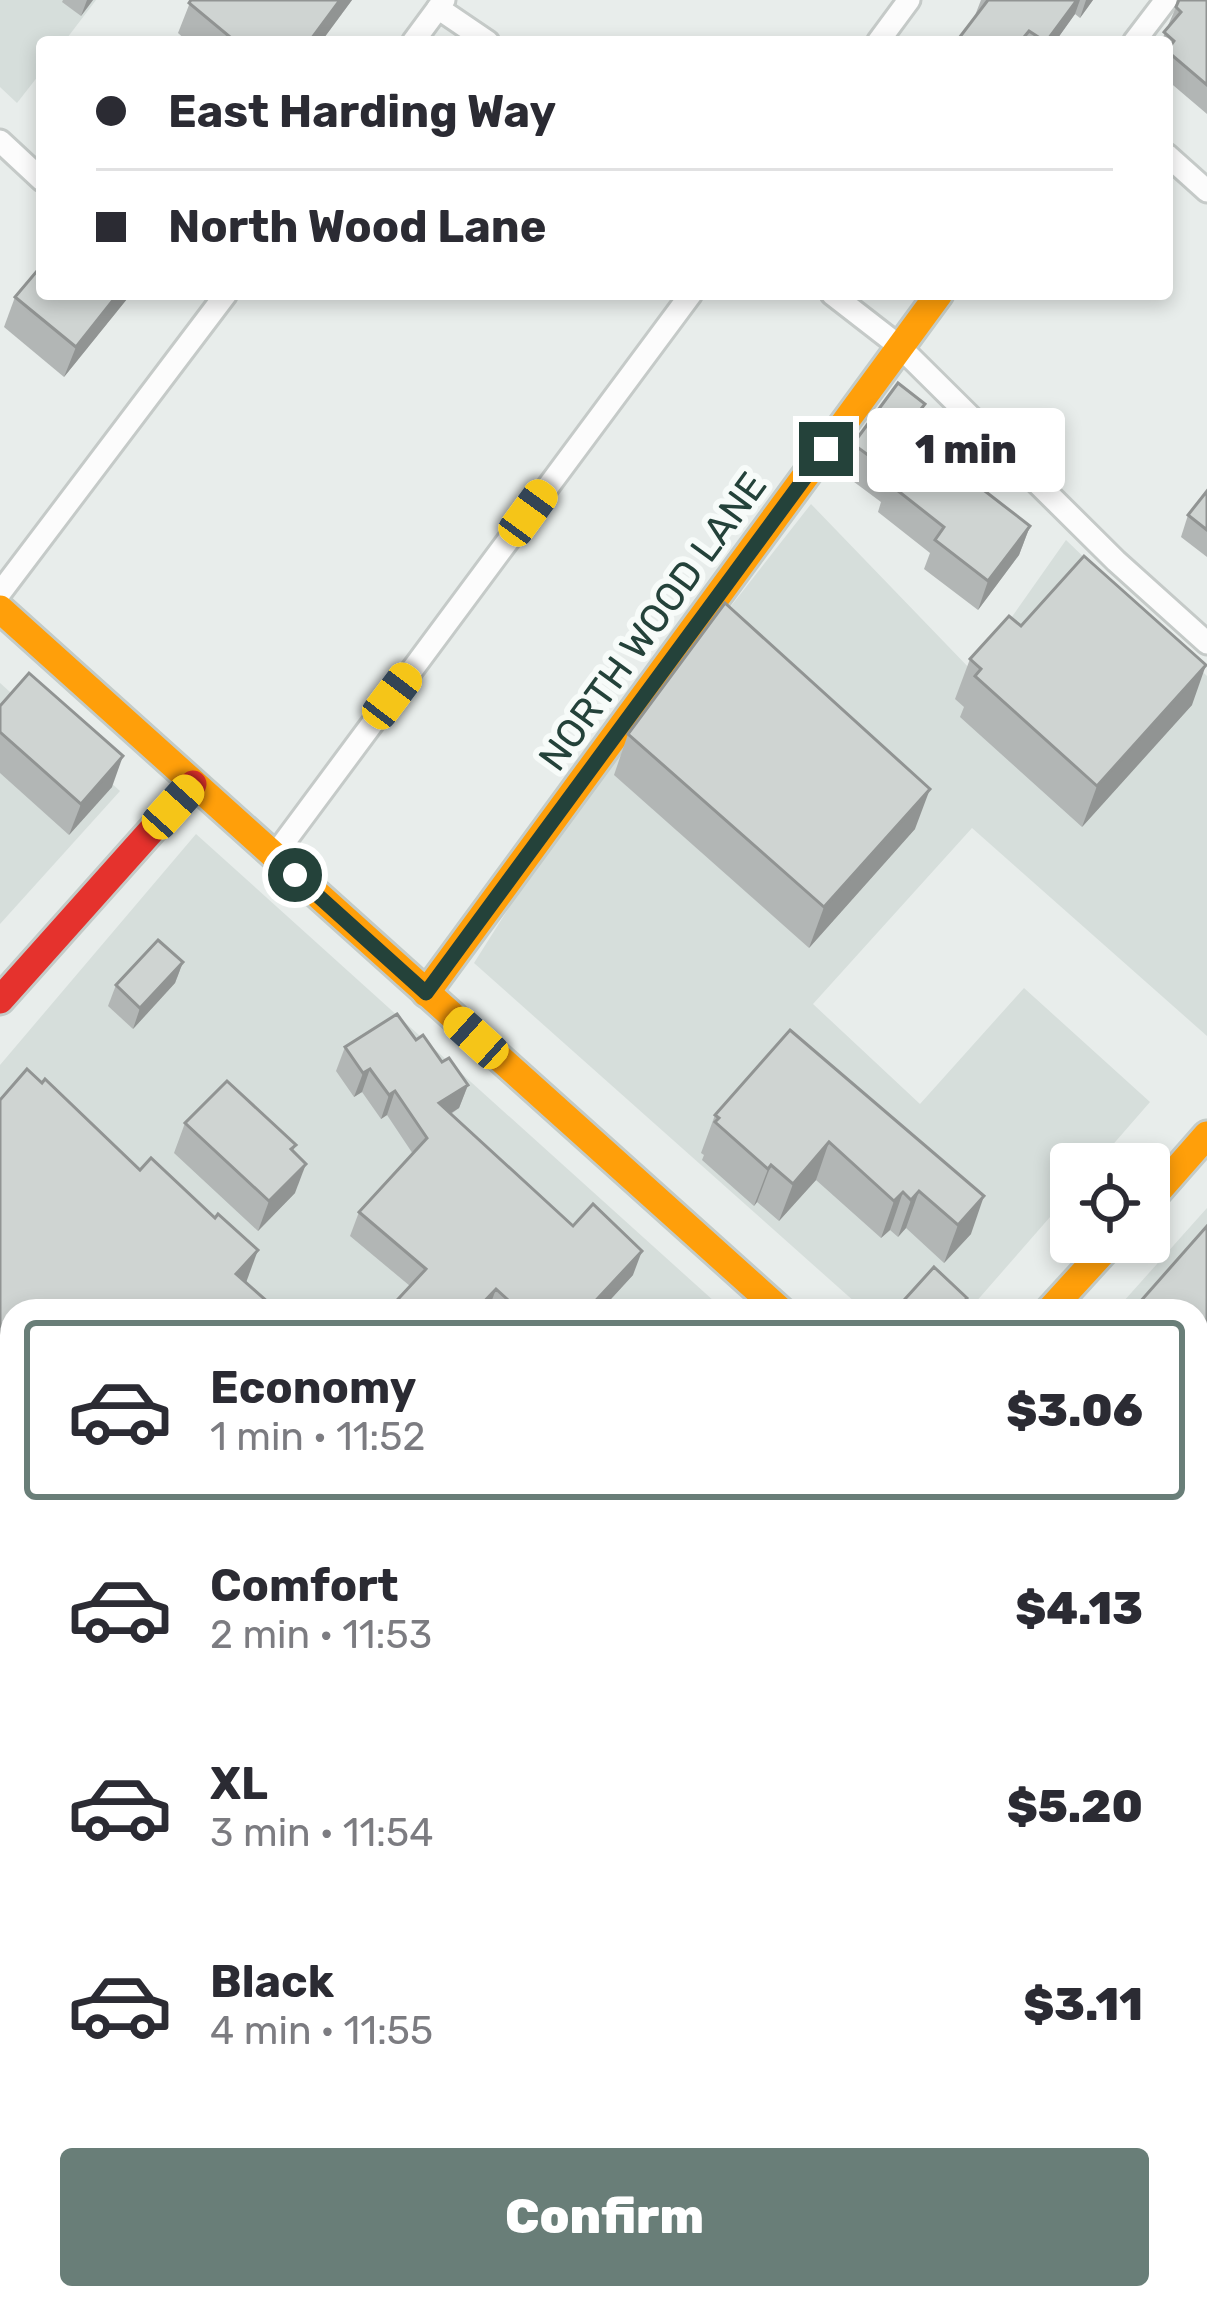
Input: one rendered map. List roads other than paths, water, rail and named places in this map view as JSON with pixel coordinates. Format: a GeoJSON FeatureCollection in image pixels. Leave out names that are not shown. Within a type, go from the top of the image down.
{"type":"FeatureCollection","features":[{"type":"Feature","properties":{"kind":"street"},"geometry":{"type":"LineString","coordinates":[[882,36],[909,0]]}},
{"type":"Feature","properties":{"kind":"street"},"geometry":{"type":"LineString","coordinates":[[1139,36],[1166,0]]}},
{"type":"Feature","properties":{"kind":"street"},"geometry":{"type":"LineString","coordinates":[[417,36],[441,4],[481,36]]}},
{"type":"Feature","properties":{"kind":"street"},"geometry":{"type":"LineString","coordinates":[[0,141],[36,174]]}},
{"type":"Feature","properties":{"kind":"street"},"geometry":{"type":"LineString","coordinates":[[1173,160],[1207,191]]}},
{"type":"Feature","properties":{"kind":"street"},"geometry":{"type":"LineString","coordinates":[[0,593],[221,300]]}},
{"type":"Feature","properties":{"kind":"street"},"geometry":{"type":"LineString","coordinates":[[274,856],[687,300]]}},
{"type":"Feature","properties":{"kind":"street"},"geometry":{"type":"LineString","coordinates":[[840,300],[899,346],[1116,561],[1207,643]]}},
{"type":"Feature","properties":{"kind":"street","name":"NORTH WOOD LANE"},"geometry":{"type":"LineString","coordinates":[[426,993],[934,300]]}},
{"type":"Feature","properties":{"kind":"street"},"geometry":{"type":"LineString","coordinates":[[0,609],[768,1299]]}},
{"type":"Feature","properties":{"kind":"street"},"geometry":{"type":"LineString","coordinates":[[0,1000],[193,784]]}},
{"type":"Feature","properties":{"kind":"street"},"geometry":{"type":"LineString","coordinates":[[1170,1177],[1207,1135]]}},
{"type":"Feature","properties":{"kind":"street"},"geometry":{"type":"LineString","coordinates":[[1060,1299],[1093,1263]]}}]}
